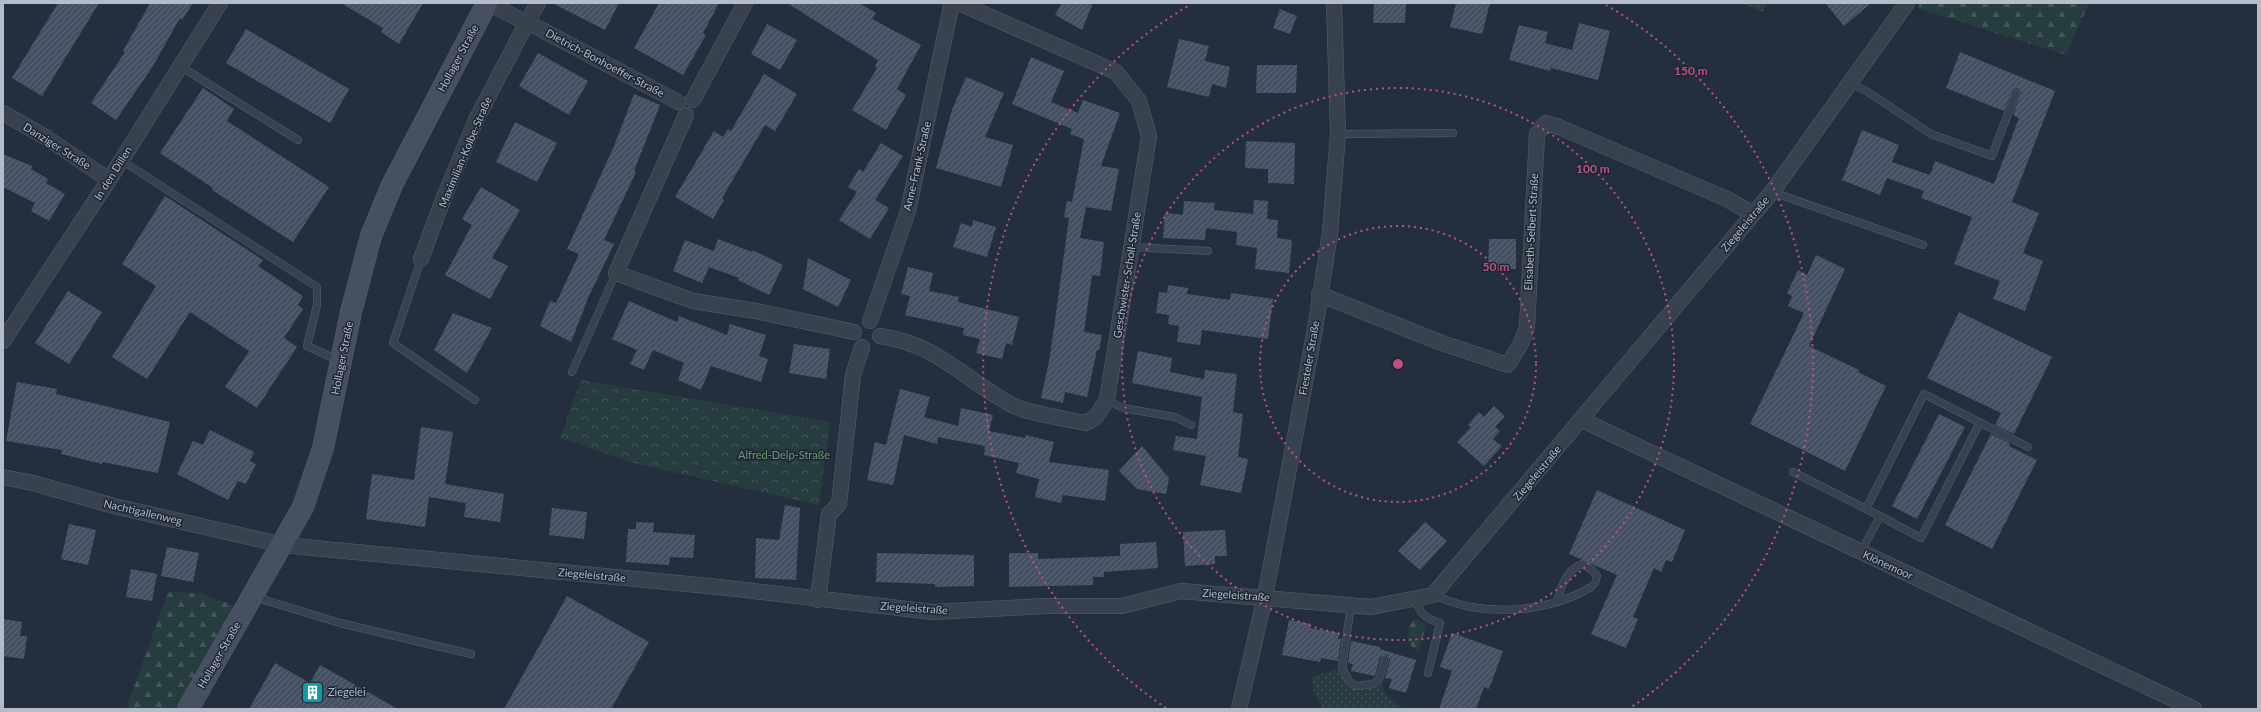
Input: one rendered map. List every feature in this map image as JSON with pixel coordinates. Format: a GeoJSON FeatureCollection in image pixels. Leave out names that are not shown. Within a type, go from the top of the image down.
{"type":"FeatureCollection","features":[{"type":"Feature","properties":{"kind":"main road","name":"Hollager Straße"},"geometry":{"type":"LineString","coordinates":[[188,709],[283,545],[303,507],[323,448],[342,362],[351,312],[371,236],[392,185],[487,3]]}},
{"type":"Feature","properties":{"kind":"street","name":"In den Dillen"},"geometry":{"type":"LineString","coordinates":[[3,341],[122,160],[220,3]]}},
{"type":"Feature","properties":{"kind":"street","name":"Dietrich-Bonhoeffer-Straße"},"geometry":{"type":"LineString","coordinates":[[487,3],[686,101]]}},
{"type":"Feature","properties":{"kind":"street","name":"Maximilian-Kolbe-Straße"},"geometry":{"type":"LineString","coordinates":[[421,259],[476,120],[538,3]]}},
{"type":"Feature","properties":{"kind":"street"},"geometry":{"type":"LineString","coordinates":[[745,3],[686,101],[695,106],[694,111],[686,115],[616,273],[693,301],[756,311],[854,332]]}},
{"type":"Feature","properties":{"kind":"street","name":"Fiesteler Straße"},"geometry":{"type":"LineString","coordinates":[[1239,709],[1265,597],[1315,329],[1319,294],[1330,233],[1338,134],[1334,3]]}},
{"type":"Feature","properties":{"kind":"street","name":"Ziegeleistraße"},"geometry":{"type":"LineString","coordinates":[[283,545],[719,587],[818,600],[933,612],[1044,606],[1122,606],[1163,594],[1180,591],[1371,607],[1433,595],[1582,420],[1772,192],[1907,3]]}},
{"type":"Feature","properties":{"kind":"street","name":"Geschwister-Scholl-Straße"},"geometry":{"type":"LineString","coordinates":[[880,336],[901,338],[920,345],[941,357],[1015,407],[1085,423],[1095,418],[1107,400],[1149,136],[1139,101],[1116,72],[954,4]]}},
{"type":"Feature","properties":{"kind":"street","name":"Anne-Frank-Straße"},"geometry":{"type":"LineString","coordinates":[[870,321],[908,210],[954,4]]}},
{"type":"Feature","properties":{"kind":"street","name":"Danziger Straße"},"geometry":{"type":"LineString","coordinates":[[3,113],[47,138],[109,180]]}},
{"type":"Feature","properties":{"kind":"street","name":"Elisabeth-Selbert-Straße"},"geometry":{"type":"LineString","coordinates":[[1319,294],[1440,342],[1508,364],[1521,343],[1527,327],[1537,134],[1546,123],[1559,127],[1727,199],[1753,214]]}},
{"type":"Feature","properties":{"kind":"street"},"geometry":{"type":"LineString","coordinates":[[870,321],[877,325],[880,336],[874,346],[862,346],[856,342],[854,332],[858,324],[870,321]]}},
{"type":"Feature","properties":{"kind":"street"},"geometry":{"type":"LineString","coordinates":[[818,600],[829,514],[839,504],[845,464],[853,375],[862,346]]}},
{"type":"Feature","properties":{"kind":"street","name":"Klönemoor"},"geometry":{"type":"LineString","coordinates":[[1582,420],[2194,709]]}},
{"type":"Feature","properties":{"kind":"street","name":"Nachtigallenweg"},"geometry":{"type":"LineString","coordinates":[[3,477],[33,483],[114,506],[283,545]]}},
{"type":"Feature","properties":{"kind":"lane"},"geometry":{"type":"LineString","coordinates":[[180,66],[298,140]]}},
{"type":"Feature","properties":{"kind":"lane"},"geometry":{"type":"LineString","coordinates":[[1850,83],[1868,92],[1931,134],[1992,156],[2016,93]]}},
{"type":"Feature","properties":{"kind":"lane"},"geometry":{"type":"LineString","coordinates":[[1338,134],[1453,133]]}},
{"type":"Feature","properties":{"kind":"lane"},"geometry":{"type":"LineString","coordinates":[[122,160],[318,287],[317,305],[307,346],[342,362]]}},
{"type":"Feature","properties":{"kind":"lane"},"geometry":{"type":"LineString","coordinates":[[1772,192],[1923,244]]}},
{"type":"Feature","properties":{"kind":"lane"},"geometry":{"type":"LineString","coordinates":[[1131,247],[1208,251]]}},
{"type":"Feature","properties":{"kind":"lane"},"geometry":{"type":"LineString","coordinates":[[421,259],[393,344],[475,400]]}},
{"type":"Feature","properties":{"kind":"lane"},"geometry":{"type":"LineString","coordinates":[[572,372],[616,273]]}},
{"type":"Feature","properties":{"kind":"lane"},"geometry":{"type":"LineString","coordinates":[[1866,509],[1924,394],[2028,447]]}},
{"type":"Feature","properties":{"kind":"lane"},"geometry":{"type":"LineString","coordinates":[[1107,400],[1122,408],[1175,417],[1191,425]]}},
{"type":"Feature","properties":{"kind":"lane"},"geometry":{"type":"LineString","coordinates":[[1793,472],[1922,538],[1980,422]]}},
{"type":"Feature","properties":{"kind":"lane"},"geometry":{"type":"LineString","coordinates":[[1861,552],[1880,516]]}},
{"type":"Feature","properties":{"kind":"lane"},"geometry":{"type":"LineString","coordinates":[[1433,595],[1470,607],[1490,610],[1523,608],[1557,602],[1583,592],[1595,583],[1597,576],[1592,570],[1582,564],[1575,566],[1563,582],[1557,602]]}},
{"type":"Feature","properties":{"kind":"lane"},"geometry":{"type":"LineString","coordinates":[[253,596],[340,623],[471,654]]}},
{"type":"Feature","properties":{"kind":"lane"},"geometry":{"type":"LineString","coordinates":[[1415,599],[1420,612],[1430,620],[1440,623],[1428,672]]}},
{"type":"Feature","properties":{"kind":"lane"},"geometry":{"type":"LineString","coordinates":[[1350,605],[1342,668],[1349,681],[1355,686],[1364,686],[1379,680],[1385,659]]}},
{"type":"Feature","properties":{"kind":"green space"},"geometry":{"type":"Polygon","coordinates":[[[1742,3],[1768,3],[1762,12],[1742,3]]]}},
{"type":"Feature","properties":{"kind":"green space"},"geometry":{"type":"Polygon","coordinates":[[[1921,3],[2089,3],[2066,55],[1917,8],[1921,3]]]}},
{"type":"Feature","properties":{"kind":"green space","name":"Alfred-Delp-Straße"},"geometry":{"type":"Polygon","coordinates":[[[581,380],[830,422],[819,505],[637,464],[560,438],[581,380]]]}},
{"type":"Feature","properties":{"kind":"green space"},"geometry":{"type":"Polygon","coordinates":[[[168,592],[201,593],[245,610],[188,709],[126,709],[168,592]]]}},
{"type":"Feature","properties":{"kind":"green space"},"geometry":{"type":"Polygon","coordinates":[[[1416,618],[1426,625],[1419,651],[1414,649],[1408,642],[1409,624],[1416,618]]]}},
{"type":"Feature","properties":{"kind":"green space"},"geometry":{"type":"Polygon","coordinates":[[[1342,668],[1355,686],[1379,680],[1387,696],[1404,709],[1321,709],[1322,706],[1315,696],[1311,677],[1342,668]]]}},
{"type":"Feature","properties":{"kind":"building"},"geometry":{"type":"Polygon","coordinates":[[[58,3],[99,3],[42,96],[12,78],[58,3]]]}},
{"type":"Feature","properties":{"kind":"building"},"geometry":{"type":"Polygon","coordinates":[[[150,3],[193,3],[182,20],[180,18],[153,66],[116,120],[91,103],[125,52],[123,51],[150,3]]]}},
{"type":"Feature","properties":{"kind":"building"},"geometry":{"type":"Polygon","coordinates":[[[341,3],[423,3],[399,44],[381,32],[383,28],[341,3]]]}},
{"type":"Feature","properties":{"kind":"building"},"geometry":{"type":"Polygon","coordinates":[[[552,3],[619,3],[605,30],[552,3]]]}},
{"type":"Feature","properties":{"kind":"building"},"geometry":{"type":"Polygon","coordinates":[[[659,3],[719,3],[703,33],[706,35],[683,75],[634,48],[659,3]]]}},
{"type":"Feature","properties":{"kind":"building"},"geometry":{"type":"Polygon","coordinates":[[[787,3],[859,3],[876,13],[872,19],[921,45],[897,89],[906,95],[886,130],[852,110],[877,68],[875,66],[878,60],[787,3]]]}},
{"type":"Feature","properties":{"kind":"building"},"geometry":{"type":"Polygon","coordinates":[[[1062,3],[1093,3],[1082,30],[1055,15],[1062,3]]]}},
{"type":"Feature","properties":{"kind":"building"},"geometry":{"type":"Polygon","coordinates":[[[1374,3],[1406,3],[1405,23],[1373,23],[1374,3]]]}},
{"type":"Feature","properties":{"kind":"building"},"geometry":{"type":"Polygon","coordinates":[[[1456,3],[1490,3],[1482,34],[1450,27],[1456,3]]]}},
{"type":"Feature","properties":{"kind":"building"},"geometry":{"type":"Polygon","coordinates":[[[1825,3],[1871,3],[1844,26],[1825,3]]]}},
{"type":"Feature","properties":{"kind":"building"},"geometry":{"type":"Polygon","coordinates":[[[1280,9],[1297,16],[1290,34],[1273,28],[1280,9]]]}},
{"type":"Feature","properties":{"kind":"building"},"geometry":{"type":"Polygon","coordinates":[[[1579,23],[1610,31],[1598,80],[1551,68],[1550,71],[1509,60],[1519,25],[1548,32],[1545,43],[1572,50],[1579,23]]]}},
{"type":"Feature","properties":{"kind":"building"},"geometry":{"type":"Polygon","coordinates":[[[767,24],[797,40],[780,70],[751,54],[767,24]]]}},
{"type":"Feature","properties":{"kind":"building"},"geometry":{"type":"Polygon","coordinates":[[[246,29],[349,89],[330,123],[226,63],[246,29]]]}},
{"type":"Feature","properties":{"kind":"building"},"geometry":{"type":"Polygon","coordinates":[[[1179,39],[1209,46],[1205,61],[1230,67],[1226,88],[1212,84],[1209,97],[1167,87],[1179,39]]]}},
{"type":"Feature","properties":{"kind":"building"},"geometry":{"type":"Polygon","coordinates":[[[1960,52],[2055,91],[2012,202],[2039,213],[2023,253],[2043,261],[2025,311],[1993,299],[2000,281],[1954,264],[1972,217],[1921,198],[1924,191],[1887,178],[1880,195],[1842,180],[1862,130],[1899,145],[1892,162],[1930,175],[1935,161],[1994,184],[2019,118],[2013,115],[2021,92],[2017,88],[2013,89],[2004,111],[1946,88],[1960,52]]]}},
{"type":"Feature","properties":{"kind":"building"},"geometry":{"type":"Polygon","coordinates":[[[538,53],[588,81],[569,115],[519,86],[538,53]]]}},
{"type":"Feature","properties":{"kind":"building"},"geometry":{"type":"Polygon","coordinates":[[[1031,57],[1064,71],[1051,102],[1078,113],[1083,100],[1120,113],[1101,166],[1119,169],[1111,211],[1086,207],[1080,238],[1104,242],[1100,276],[1092,275],[1084,332],[1102,335],[1099,350],[1097,350],[1087,397],[1065,392],[1063,403],[1041,398],[1050,356],[1069,218],[1064,217],[1067,201],[1072,202],[1084,139],[1070,134],[1072,129],[1012,104],[1031,57]]]}},
{"type":"Feature","properties":{"kind":"building"},"geometry":{"type":"Polygon","coordinates":[[[1257,65],[1297,65],[1296,93],[1256,93],[1257,65]]]}},
{"type":"Feature","properties":{"kind":"building"},"geometry":{"type":"Polygon","coordinates":[[[764,74],[797,94],[775,131],[765,125],[722,198],[724,200],[713,219],[675,197],[714,131],[723,137],[728,129],[731,131],[764,74]]]}},
{"type":"Feature","properties":{"kind":"building"},"geometry":{"type":"Polygon","coordinates":[[[966,77],[1004,93],[985,137],[1013,145],[1001,187],[936,168],[952,110],[966,77]]]}},
{"type":"Feature","properties":{"kind":"building"},"geometry":{"type":"Polygon","coordinates":[[[203,88],[234,109],[227,121],[329,187],[293,242],[212,190],[213,188],[160,153],[203,88]]]}},
{"type":"Feature","properties":{"kind":"building"},"geometry":{"type":"Polygon","coordinates":[[[634,94],[660,105],[634,171],[636,172],[604,240],[614,244],[589,296],[571,342],[540,326],[550,301],[556,303],[579,254],[567,249],[614,146],[634,94]]]}},
{"type":"Feature","properties":{"kind":"building"},"geometry":{"type":"Polygon","coordinates":[[[515,122],[557,143],[537,182],[496,162],[515,122]]]}},
{"type":"Feature","properties":{"kind":"building"},"geometry":{"type":"Polygon","coordinates":[[[1246,141],[1295,143],[1294,184],[1268,183],[1268,169],[1245,168],[1246,141]]]}},
{"type":"Feature","properties":{"kind":"building"},"geometry":{"type":"Polygon","coordinates":[[[881,143],[903,156],[875,200],[889,208],[870,239],[839,220],[857,192],[848,187],[859,169],[863,172],[881,143]]]}},
{"type":"Feature","properties":{"kind":"building"},"geometry":{"type":"Polygon","coordinates":[[[3,154],[32,166],[31,169],[48,179],[46,183],[65,194],[49,221],[31,211],[35,203],[3,187],[3,154]]]}},
{"type":"Feature","properties":{"kind":"building"},"geometry":{"type":"Polygon","coordinates":[[[481,187],[520,210],[492,258],[508,266],[490,299],[445,275],[472,225],[462,219],[481,187]]]}},
{"type":"Feature","properties":{"kind":"building"},"geometry":{"type":"Polygon","coordinates":[[[165,196],[263,260],[258,266],[303,296],[298,305],[303,309],[284,338],[297,347],[257,408],[225,387],[249,351],[190,312],[147,379],[112,357],[156,286],[122,264],[165,196]]]}},
{"type":"Feature","properties":{"kind":"building"},"geometry":{"type":"Polygon","coordinates":[[[1254,200],[1268,201],[1267,219],[1278,220],[1277,238],[1292,240],[1289,273],[1255,269],[1257,248],[1236,245],[1237,232],[1206,228],[1205,240],[1163,238],[1165,213],[1183,215],[1184,201],[1215,203],[1214,210],[1253,214],[1254,200]]]}},
{"type":"Feature","properties":{"kind":"building"},"geometry":{"type":"Polygon","coordinates":[[[973,220],[996,227],[987,257],[953,247],[961,223],[972,227],[973,220]]]}},
{"type":"Feature","properties":{"kind":"building"},"geometry":{"type":"Polygon","coordinates":[[[718,239],[752,252],[753,250],[783,265],[769,295],[738,280],[739,278],[709,267],[702,283],[673,271],[685,240],[714,251],[718,239]]]}},
{"type":"Feature","properties":{"kind":"building"},"geometry":{"type":"Polygon","coordinates":[[[1489,239],[1516,239],[1516,269],[1488,269],[1489,239]]]}},
{"type":"Feature","properties":{"kind":"building"},"geometry":{"type":"Polygon","coordinates":[[[1816,255],[1845,269],[1809,346],[1859,370],[1858,372],[1886,386],[1845,471],[1750,424],[1804,313],[1788,306],[1792,296],[1787,293],[1798,270],[1807,275],[1816,255]]]}},
{"type":"Feature","properties":{"kind":"building"},"geometry":{"type":"Polygon","coordinates":[[[808,258],[851,280],[838,307],[803,289],[808,258]]]}},
{"type":"Feature","properties":{"kind":"building"},"geometry":{"type":"Polygon","coordinates":[[[908,267],[933,273],[929,291],[959,297],[958,302],[1019,317],[1012,345],[1006,343],[1002,359],[976,353],[980,339],[963,335],[964,328],[905,315],[910,296],[901,294],[908,267]]]}},
{"type":"Feature","properties":{"kind":"building"},"geometry":{"type":"Polygon","coordinates":[[[1168,285],[1188,288],[1187,294],[1230,300],[1231,293],[1273,299],[1268,339],[1202,330],[1200,345],[1177,342],[1179,326],[1168,324],[1169,315],[1156,313],[1159,292],[1167,293],[1168,285]]]}},
{"type":"Feature","properties":{"kind":"building"},"geometry":{"type":"Polygon","coordinates":[[[68,291],[102,312],[69,364],[35,343],[68,291]]]}},
{"type":"Feature","properties":{"kind":"building"},"geometry":{"type":"Polygon","coordinates":[[[629,301],[677,322],[679,316],[727,335],[730,324],[766,335],[759,356],[768,359],[761,382],[711,366],[701,390],[678,380],[684,363],[653,350],[644,370],[630,364],[637,350],[612,339],[629,301]]]}},
{"type":"Feature","properties":{"kind":"building"},"geometry":{"type":"Polygon","coordinates":[[[1959,312],[2052,357],[2014,434],[1995,425],[2001,413],[1927,378],[1959,312]]]}},
{"type":"Feature","properties":{"kind":"building"},"geometry":{"type":"Polygon","coordinates":[[[453,313],[492,328],[467,373],[434,350],[453,313]]]}},
{"type":"Feature","properties":{"kind":"building"},"geometry":{"type":"Polygon","coordinates":[[[794,344],[830,349],[826,379],[789,373],[794,344]]]}},
{"type":"Feature","properties":{"kind":"building"},"geometry":{"type":"Polygon","coordinates":[[[1138,351],[1172,358],[1170,372],[1204,379],[1205,370],[1237,374],[1233,412],[1243,414],[1238,457],[1248,459],[1241,493],[1200,485],[1206,456],[1173,450],[1176,436],[1197,439],[1202,397],[1132,383],[1138,351]]]}},
{"type":"Feature","properties":{"kind":"building"},"geometry":{"type":"Polygon","coordinates":[[[17,382],[57,389],[56,394],[170,422],[158,473],[103,462],[102,464],[61,454],[62,450],[6,441],[17,382]]]}},
{"type":"Feature","properties":{"kind":"building"},"geometry":{"type":"Polygon","coordinates":[[[900,389],[930,397],[924,417],[958,426],[961,408],[993,415],[989,431],[1025,438],[1026,435],[1054,442],[1049,462],[1109,470],[1105,501],[1063,495],[1061,503],[1035,497],[1039,479],[1016,473],[1019,463],[984,455],[985,446],[938,437],[937,444],[904,435],[893,485],[867,480],[875,442],[886,445],[900,389]]]}},
{"type":"Feature","properties":{"kind":"building"},"geometry":{"type":"Polygon","coordinates":[[[1494,406],[1505,416],[1495,427],[1500,431],[1493,439],[1502,446],[1484,466],[1457,442],[1471,427],[1468,425],[1479,412],[1484,417],[1494,406]]]}},
{"type":"Feature","properties":{"kind":"building"},"geometry":{"type":"Polygon","coordinates":[[[1939,414],[1965,427],[1917,519],[1892,506],[1939,414]]]}},
{"type":"Feature","properties":{"kind":"building"},"geometry":{"type":"Polygon","coordinates":[[[421,427],[453,432],[445,484],[504,494],[500,522],[464,517],[466,503],[429,497],[425,527],[366,519],[372,474],[414,480],[421,427]]]}},
{"type":"Feature","properties":{"kind":"building"},"geometry":{"type":"Polygon","coordinates":[[[210,430],[254,452],[250,461],[256,464],[246,484],[238,481],[228,500],[177,474],[193,441],[203,445],[210,430]]]}},
{"type":"Feature","properties":{"kind":"building"},"geometry":{"type":"Polygon","coordinates":[[[1991,434],[2010,443],[2009,446],[2037,460],[1992,549],[1945,525],[1991,434]]]}},
{"type":"Feature","properties":{"kind":"building"},"geometry":{"type":"Polygon","coordinates":[[[1142,446],[1169,478],[1166,494],[1137,489],[1119,471],[1142,446]]]}},
{"type":"Feature","properties":{"kind":"building"},"geometry":{"type":"Polygon","coordinates":[[[1597,490],[1685,530],[1672,562],[1666,560],[1661,572],[1654,568],[1633,617],[1638,619],[1626,648],[1591,634],[1617,575],[1569,554],[1597,490]]]}},
{"type":"Feature","properties":{"kind":"building"},"geometry":{"type":"Polygon","coordinates":[[[785,505],[800,508],[796,580],[755,578],[756,538],[779,540],[785,505]]]}},
{"type":"Feature","properties":{"kind":"building"},"geometry":{"type":"Polygon","coordinates":[[[552,508],[587,512],[584,539],[549,535],[552,508]]]}},
{"type":"Feature","properties":{"kind":"building"},"geometry":{"type":"Polygon","coordinates":[[[636,522],[654,523],[653,532],[695,535],[693,558],[670,557],[669,565],[626,562],[628,529],[636,529],[636,522]]]}},
{"type":"Feature","properties":{"kind":"building"},"geometry":{"type":"Polygon","coordinates":[[[1425,522],[1447,541],[1420,570],[1398,551],[1425,522]]]}},
{"type":"Feature","properties":{"kind":"building"},"geometry":{"type":"Polygon","coordinates":[[[69,524],[96,530],[88,565],[61,559],[69,524]]]}},
{"type":"Feature","properties":{"kind":"building"},"geometry":{"type":"Polygon","coordinates":[[[1225,530],[1227,556],[1215,556],[1215,564],[1185,566],[1183,532],[1225,530]]]}},
{"type":"Feature","properties":{"kind":"building"},"geometry":{"type":"Polygon","coordinates":[[[1156,542],[1158,568],[1104,572],[1104,577],[1093,577],[1093,585],[1009,587],[1009,553],[1038,553],[1038,559],[1120,556],[1120,544],[1156,542]]]}},
{"type":"Feature","properties":{"kind":"building"},"geometry":{"type":"Polygon","coordinates":[[[167,547],[199,553],[193,582],[161,576],[167,547]]]}},
{"type":"Feature","properties":{"kind":"building"},"geometry":{"type":"Polygon","coordinates":[[[877,553],[974,555],[974,586],[935,587],[935,584],[876,582],[877,553]]]}},
{"type":"Feature","properties":{"kind":"building"},"geometry":{"type":"Polygon","coordinates":[[[131,569],[157,574],[152,601],[126,597],[131,569]]]}},
{"type":"Feature","properties":{"kind":"building"},"geometry":{"type":"Polygon","coordinates":[[[567,596],[649,642],[611,709],[504,709],[567,596]]]}},
{"type":"Feature","properties":{"kind":"building"},"geometry":{"type":"Polygon","coordinates":[[[3,619],[22,622],[20,636],[27,636],[24,659],[3,656],[3,619]]]}},
{"type":"Feature","properties":{"kind":"building"},"geometry":{"type":"Polygon","coordinates":[[[1289,620],[1311,624],[1310,628],[1339,633],[1338,639],[1341,639],[1338,661],[1321,658],[1320,662],[1282,655],[1289,620]]]}},
{"type":"Feature","properties":{"kind":"building"},"geometry":{"type":"Polygon","coordinates":[[[1452,633],[1503,651],[1489,689],[1484,687],[1476,709],[1439,709],[1452,671],[1440,667],[1452,633]]]}},
{"type":"Feature","properties":{"kind":"building"},"geometry":{"type":"Polygon","coordinates":[[[1351,641],[1380,647],[1380,649],[1416,660],[1406,693],[1389,688],[1392,679],[1385,678],[1390,660],[1387,654],[1380,657],[1375,676],[1351,671],[1353,664],[1348,663],[1351,641]]]}},
{"type":"Feature","properties":{"kind":"building","name":"Ziegelei"},"geometry":{"type":"Polygon","coordinates":[[[275,663],[310,683],[320,665],[398,709],[249,709],[275,663]]]}},
{"type":"Feature","properties":{"kind":"place","name":"Ziegelei"},"geometry":{"type":"Point","coordinates":[313,692]}}]}
